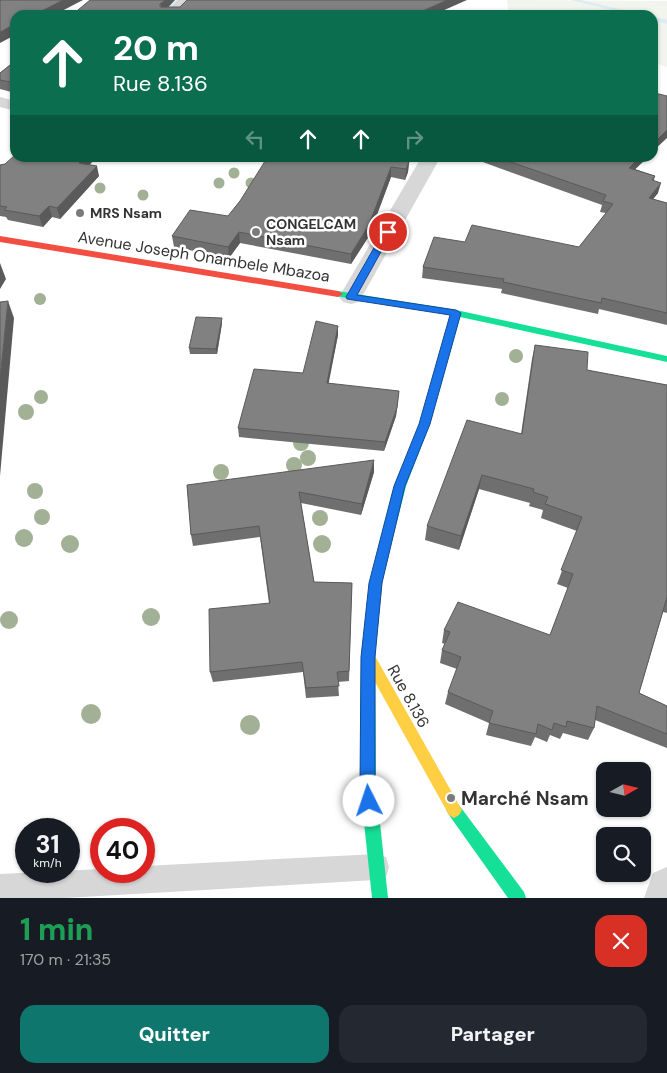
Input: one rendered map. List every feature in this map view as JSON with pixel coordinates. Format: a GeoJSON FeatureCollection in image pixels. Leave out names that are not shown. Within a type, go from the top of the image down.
{"type":"FeatureCollection","features":[{"type":"Feature","properties":{"kind":"street"},"geometry":{"type":"LineString","coordinates":[[176,10],[187,0]]}},
{"type":"Feature","properties":{"kind":"street"},"geometry":{"type":"LineString","coordinates":[[351,297],[421,163]]}},
{"type":"Feature","properties":{"kind":"street","name":"Avenue Joseph Onambele Mbazoa"},"geometry":{"type":"LineString","coordinates":[[0,239],[456,313],[667,359]]}},
{"type":"Feature","properties":{"kind":"street","name":"Rue 8.136"},"geometry":{"type":"LineString","coordinates":[[456,313],[425,424],[400,486],[376,583],[368,657],[451,805],[518,898]]}},
{"type":"Feature","properties":{"kind":"street"},"geometry":{"type":"LineString","coordinates":[[368,657],[368,785],[380,898]]}},
{"type":"Feature","properties":{"kind":"street"},"geometry":{"type":"LineString","coordinates":[[664,898],[667,887]]}},
{"type":"Feature","properties":{"kind":"lane"},"geometry":{"type":"LineString","coordinates":[[0,888],[376,867]]}},
{"type":"Feature","properties":{"kind":"shaded area"},"geometry":{"type":"Polygon","coordinates":[[[507,0],[667,1],[667,67],[658,64],[658,10],[508,10],[507,0]]]}},
{"type":"Feature","properties":{"kind":"building"},"geometry":{"type":"Polygon","coordinates":[[[0,0],[63,0],[44,10],[10,10],[10,27],[0,32],[0,0]]]}},
{"type":"Feature","properties":{"kind":"building"},"geometry":{"type":"Polygon","coordinates":[[[90,0],[165,0],[160,4],[160,7],[180,7],[187,0],[447,0],[425,10],[78,10],[90,0]]]}},
{"type":"Feature","properties":{"kind":"building"},"geometry":{"type":"Polygon","coordinates":[[[10,65],[10,82],[0,80],[0,73],[10,65]]]}},
{"type":"Feature","properties":{"kind":"building"},"geometry":{"type":"Polygon","coordinates":[[[658,94],[667,96],[667,130],[658,139],[658,94]]]}},
{"type":"Feature","properties":{"kind":"building"},"geometry":{"type":"Polygon","coordinates":[[[10,160],[10,162],[80,162],[97,166],[57,208],[49,206],[39,216],[4,210],[7,207],[0,206],[0,165],[5,164],[10,160]]]}},
{"type":"Feature","properties":{"kind":"building"},"geometry":{"type":"Polygon","coordinates":[[[264,162],[409,162],[406,169],[391,167],[369,225],[351,254],[239,232],[228,247],[172,236],[190,210],[228,216],[240,201],[264,162]]]}},
{"type":"Feature","properties":{"kind":"building"},"geometry":{"type":"Polygon","coordinates":[[[511,162],[635,162],[629,168],[655,176],[652,180],[661,183],[649,198],[667,203],[667,313],[602,298],[601,303],[503,282],[504,279],[423,267],[434,237],[465,242],[472,225],[579,247],[613,204],[603,201],[606,195],[511,162]]]}},
{"type":"Feature","properties":{"kind":"building"},"geometry":{"type":"Polygon","coordinates":[[[8,301],[0,379],[0,302],[8,301]]]}},
{"type":"Feature","properties":{"kind":"building"},"geometry":{"type":"Polygon","coordinates":[[[196,317],[222,318],[216,349],[189,348],[196,317]]]}},
{"type":"Feature","properties":{"kind":"building"},"geometry":{"type":"Polygon","coordinates":[[[316,321],[338,326],[327,383],[399,391],[397,408],[385,442],[238,428],[254,369],[303,373],[316,321]]]}},
{"type":"Feature","properties":{"kind":"building"},"geometry":{"type":"Polygon","coordinates":[[[535,345],[588,352],[587,370],[667,385],[667,597],[639,693],[667,706],[667,734],[597,706],[594,728],[567,721],[566,727],[554,723],[552,730],[538,724],[536,734],[489,723],[493,711],[448,692],[461,657],[442,650],[450,632],[444,630],[458,602],[550,635],[573,574],[561,570],[582,517],[545,504],[548,497],[533,492],[534,489],[482,475],[461,536],[427,526],[467,420],[522,434],[535,345]]]}},
{"type":"Feature","properties":{"kind":"building"},"geometry":{"type":"Polygon","coordinates":[[[374,460],[362,504],[299,492],[314,582],[352,583],[349,671],[337,672],[339,686],[306,688],[302,662],[210,672],[209,609],[270,603],[259,526],[191,535],[187,485],[374,460]]]}},
{"type":"Feature","properties":{"kind":"waterway"},"geometry":{"type":"LineString","coordinates":[[165,10],[177,0]]}},
{"type":"Feature","properties":{"kind":"waterway"},"geometry":{"type":"LineString","coordinates":[[574,0],[618,10]]}},
{"type":"Feature","properties":{"kind":"waterway"},"geometry":{"type":"LineString","coordinates":[[658,20],[667,22]]}},
{"type":"Feature","properties":{"kind":"traffic: fast"},"geometry":{"type":"LineString","coordinates":[[338,294],[456,313],[667,359]]}},
{"type":"Feature","properties":{"kind":"traffic: fast"},"geometry":{"type":"LineString","coordinates":[[377,578],[400,486],[425,424],[456,313]]}},
{"type":"Feature","properties":{"kind":"traffic: fast"},"geometry":{"type":"LineString","coordinates":[[368,658],[368,785],[380,898]]}},
{"type":"Feature","properties":{"kind":"traffic: fast"},"geometry":{"type":"LineString","coordinates":[[454,810],[518,898]]}},
{"type":"Feature","properties":{"kind":"traffic: slow"},"geometry":{"type":"LineString","coordinates":[[377,578],[368,657],[454,810]]}},
{"type":"Feature","properties":{"kind":"traffic: jam"},"geometry":{"type":"LineString","coordinates":[[0,239],[338,294]]}},
{"type":"Feature","properties":{"kind":"place","name":"MRS Nsam"},"geometry":{"type":"Point","coordinates":[80,213]}},
{"type":"Feature","properties":{"kind":"place","name":"CONGELCAM Nsam"},"geometry":{"type":"Point","coordinates":[256,232]}},
{"type":"Feature","properties":{"kind":"place","name":"Marché Nsam"},"geometry":{"type":"Point","coordinates":[451,798]}},
{"type":"Feature","properties":{"kind":"route"},"geometry":{"type":"LineString","coordinates":[[369,801],[368,657],[376,583],[400,486],[425,424],[456,313],[351,297],[388,232]]}}]}
